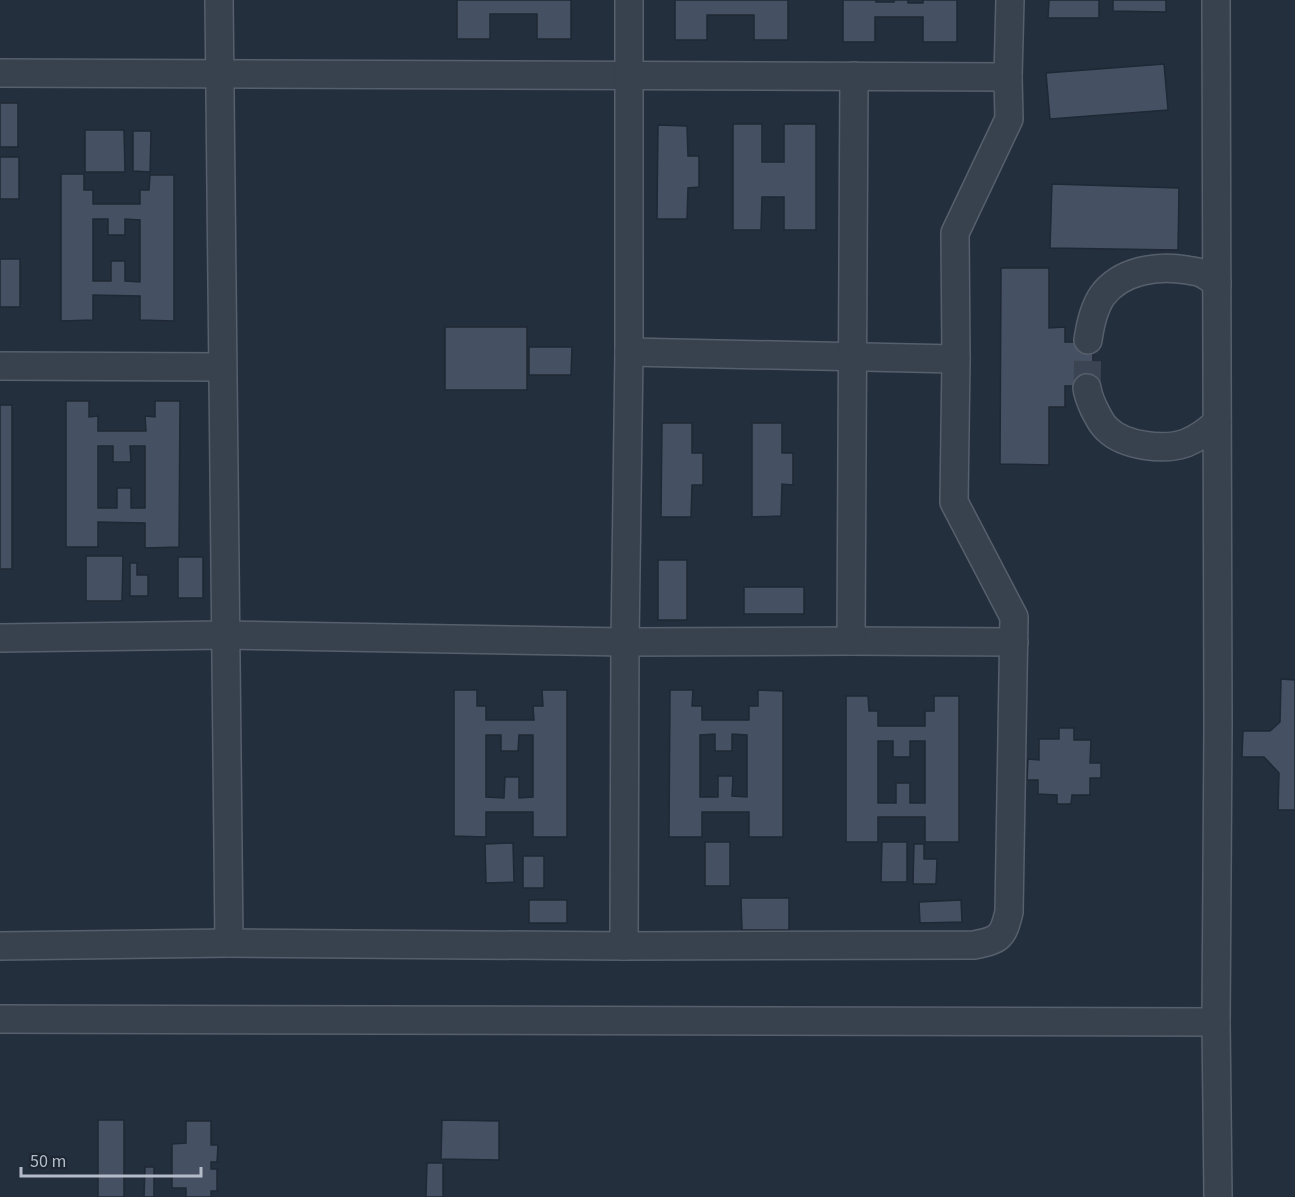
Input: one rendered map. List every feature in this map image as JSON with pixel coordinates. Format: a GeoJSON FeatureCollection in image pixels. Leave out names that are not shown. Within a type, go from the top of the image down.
{"type":"FeatureCollection","features":[{"type":"Feature","properties":{"kind":"street"},"geometry":{"type":"LineString","coordinates":[[219,0],[229,943]]}},
{"type":"Feature","properties":{"kind":"street"},"geometry":{"type":"LineString","coordinates":[[624,946],[629,352],[628,0]]}},
{"type":"Feature","properties":{"kind":"street"},"geometry":{"type":"LineString","coordinates":[[0,946],[229,943],[624,946],[975,945],[997,939],[1005,929],[1009,912],[1014,617],[954,502],[955,233],[1009,119],[1010,0]]}},
{"type":"Feature","properties":{"kind":"street"},"geometry":{"type":"LineString","coordinates":[[1216,0],[1218,1197]]}},
{"type":"Feature","properties":{"kind":"street"},"geometry":{"type":"LineString","coordinates":[[0,72],[1008,77]]}},
{"type":"Feature","properties":{"kind":"street"},"geometry":{"type":"LineString","coordinates":[[851,641],[854,76]]}},
{"type":"Feature","properties":{"kind":"street"},"geometry":{"type":"LineString","coordinates":[[1088,340],[1094,315],[1102,297],[1116,283],[1137,272],[1163,268],[1182,269],[1201,273],[1217,283]]}},
{"type":"Feature","properties":{"kind":"street"},"geometry":{"type":"LineString","coordinates":[[629,352],[956,359]]}},
{"type":"Feature","properties":{"kind":"street"},"geometry":{"type":"LineString","coordinates":[[0,366],[222,368]]}},
{"type":"Feature","properties":{"kind":"street"},"geometry":{"type":"LineString","coordinates":[[1087,388],[1088,396],[1107,430],[1140,446],[1159,447],[1185,443],[1205,433],[1217,422]]}},
{"type":"Feature","properties":{"kind":"street"},"geometry":{"type":"LineString","coordinates":[[0,638],[224,635],[625,642],[1014,642]]}},
{"type":"Feature","properties":{"kind":"street"},"geometry":{"type":"LineString","coordinates":[[0,1019],[1216,1022]]}},
{"type":"Feature","properties":{"kind":"building"},"geometry":{"type":"Polygon","coordinates":[[[457,0],[571,0],[571,39],[537,39],[537,14],[490,14],[490,39],[457,39],[457,0]]]}},
{"type":"Feature","properties":{"kind":"building"},"geometry":{"type":"Polygon","coordinates":[[[675,0],[788,0],[788,40],[754,40],[754,15],[707,15],[707,40],[675,40],[675,0]]]}},
{"type":"Feature","properties":{"kind":"building"},"geometry":{"type":"Polygon","coordinates":[[[843,0],[894,2],[894,0],[908,0],[908,3],[923,3],[923,0],[957,0],[957,42],[923,42],[923,17],[875,17],[875,42],[843,42],[843,0]]]}},
{"type":"Feature","properties":{"kind":"building"},"geometry":{"type":"Polygon","coordinates":[[[1049,0],[1099,0],[1099,18],[1048,18],[1049,0]]]}},
{"type":"Feature","properties":{"kind":"building"},"geometry":{"type":"Polygon","coordinates":[[[1113,0],[1166,0],[1166,12],[1113,11],[1113,0]]]}},
{"type":"Feature","properties":{"kind":"building"},"geometry":{"type":"Polygon","coordinates":[[[1164,64],[1168,110],[1050,119],[1046,73],[1164,64]]]}},
{"type":"Feature","properties":{"kind":"building"},"geometry":{"type":"Polygon","coordinates":[[[0,103],[18,103],[18,147],[0,147],[0,103]]]}},
{"type":"Feature","properties":{"kind":"building"},"geometry":{"type":"Polygon","coordinates":[[[733,124],[762,124],[762,162],[784,162],[784,124],[816,124],[816,230],[784,230],[784,197],[762,197],[761,230],[733,230],[733,124]]]}},
{"type":"Feature","properties":{"kind":"building"},"geometry":{"type":"Polygon","coordinates":[[[658,125],[687,126],[688,156],[699,156],[699,187],[688,188],[687,219],[657,219],[658,125]]]}},
{"type":"Feature","properties":{"kind":"building"},"geometry":{"type":"Polygon","coordinates":[[[85,130],[124,130],[125,172],[85,172],[85,130]]]}},
{"type":"Feature","properties":{"kind":"building"},"geometry":{"type":"Polygon","coordinates":[[[133,131],[151,131],[150,172],[133,171],[133,131]]]}},
{"type":"Feature","properties":{"kind":"building"},"geometry":{"type":"Polygon","coordinates":[[[0,157],[19,157],[19,199],[0,199],[0,157]]]}},
{"type":"Feature","properties":{"kind":"building"},"geometry":{"type":"Polygon","coordinates":[[[61,174],[84,174],[84,190],[93,190],[93,204],[140,204],[140,190],[149,190],[150,175],[174,175],[174,321],[140,320],[140,296],[93,295],[93,320],[61,321],[61,174]],[[93,219],[93,281],[111,281],[111,261],[125,261],[125,281],[140,282],[140,220],[125,219],[125,235],[108,235],[108,219],[93,219]]]}},
{"type":"Feature","properties":{"kind":"building"},"geometry":{"type":"Polygon","coordinates":[[[1052,184],[1179,188],[1178,250],[1050,248],[1052,184]]]}},
{"type":"Feature","properties":{"kind":"building"},"geometry":{"type":"Polygon","coordinates":[[[0,259],[20,259],[20,307],[0,307],[0,259]]]}},
{"type":"Feature","properties":{"kind":"building"},"geometry":{"type":"Polygon","coordinates":[[[1001,268],[1049,268],[1049,328],[1065,327],[1065,342],[1093,342],[1093,386],[1065,386],[1065,407],[1049,407],[1049,465],[1000,464],[1001,268]]]}},
{"type":"Feature","properties":{"kind":"building"},"geometry":{"type":"Polygon","coordinates":[[[445,327],[527,327],[527,390],[445,390],[445,327]]]}},
{"type":"Feature","properties":{"kind":"building"},"geometry":{"type":"Polygon","coordinates":[[[529,347],[572,347],[571,375],[529,375],[529,347]]]}},
{"type":"Feature","properties":{"kind":"building"},"geometry":{"type":"Polygon","coordinates":[[[66,401],[89,401],[89,417],[98,416],[98,431],[146,431],[145,416],[155,417],[155,401],[180,401],[179,547],[145,548],[145,523],[98,522],[98,547],[66,547],[66,401]],[[98,446],[98,508],[117,508],[117,488],[131,488],[131,508],[145,508],[145,446],[130,446],[131,462],[113,462],[113,446],[98,446]]]}},
{"type":"Feature","properties":{"kind":"building"},"geometry":{"type":"Polygon","coordinates":[[[0,405],[12,405],[12,569],[0,569],[0,405]]]}},
{"type":"Feature","properties":{"kind":"building"},"geometry":{"type":"Polygon","coordinates":[[[662,423],[692,423],[692,453],[703,453],[703,485],[692,485],[691,517],[661,517],[662,423]]]}},
{"type":"Feature","properties":{"kind":"building"},"geometry":{"type":"Polygon","coordinates":[[[752,423],[782,423],[782,453],[793,453],[793,485],[782,484],[781,516],[752,517],[752,423]]]}},
{"type":"Feature","properties":{"kind":"building"},"geometry":{"type":"Polygon","coordinates":[[[86,556],[123,556],[122,601],[86,601],[86,556]]]}},
{"type":"Feature","properties":{"kind":"building"},"geometry":{"type":"Polygon","coordinates":[[[178,557],[203,557],[203,598],[178,598],[178,557]]]}},
{"type":"Feature","properties":{"kind":"building"},"geometry":{"type":"Polygon","coordinates":[[[658,560],[687,560],[687,620],[658,620],[658,560]]]}},
{"type":"Feature","properties":{"kind":"building"},"geometry":{"type":"Polygon","coordinates":[[[130,563],[137,563],[137,575],[148,575],[148,596],[130,596],[130,563]]]}},
{"type":"Feature","properties":{"kind":"building"},"geometry":{"type":"Polygon","coordinates":[[[744,587],[804,587],[804,614],[744,614],[744,587]]]}},
{"type":"Feature","properties":{"kind":"building"},"geometry":{"type":"Polygon","coordinates":[[[1281,679],[1295,680],[1295,810],[1278,810],[1279,773],[1264,757],[1242,757],[1243,731],[1270,731],[1280,722],[1281,679]]]}},
{"type":"Feature","properties":{"kind":"building"},"geometry":{"type":"Polygon","coordinates":[[[454,690],[477,690],[477,706],[486,706],[486,720],[534,720],[533,706],[543,706],[542,690],[567,690],[567,837],[533,837],[533,812],[486,812],[486,837],[454,836],[454,690]],[[486,735],[486,797],[504,798],[505,777],[519,777],[519,798],[533,797],[533,735],[519,735],[518,751],[501,751],[501,735],[486,735]]]}},
{"type":"Feature","properties":{"kind":"building"},"geometry":{"type":"Polygon","coordinates":[[[670,690],[693,690],[692,706],[702,706],[702,720],[749,720],[749,706],[758,706],[758,690],[783,691],[783,837],[749,837],[749,812],[702,812],[702,837],[669,837],[670,690]],[[715,734],[700,735],[700,797],[718,797],[718,776],[733,776],[732,796],[747,797],[747,735],[732,734],[732,751],[715,751],[715,734]]]}},
{"type":"Feature","properties":{"kind":"building"},"geometry":{"type":"Polygon","coordinates":[[[846,696],[868,696],[869,711],[878,711],[878,726],[925,726],[925,711],[934,711],[934,696],[959,696],[959,842],[925,842],[925,817],[878,817],[878,842],[846,842],[846,696]],[[878,741],[878,803],[896,803],[896,783],[910,783],[910,803],[925,803],[925,741],[910,741],[910,757],[893,757],[893,741],[878,741]]]}},
{"type":"Feature","properties":{"kind":"building"},"geometry":{"type":"Polygon","coordinates":[[[1059,728],[1074,728],[1074,740],[1091,740],[1090,763],[1101,763],[1101,778],[1090,778],[1090,795],[1072,795],[1071,804],[1057,804],[1057,795],[1038,794],[1038,780],[1027,780],[1028,759],[1039,760],[1039,739],[1059,739],[1059,728]]]}},
{"type":"Feature","properties":{"kind":"building"},"geometry":{"type":"Polygon","coordinates":[[[705,842],[730,842],[730,886],[705,886],[705,842]]]}},
{"type":"Feature","properties":{"kind":"building"},"geometry":{"type":"Polygon","coordinates":[[[882,842],[907,842],[907,882],[881,882],[882,842]]]}},
{"type":"Feature","properties":{"kind":"building"},"geometry":{"type":"Polygon","coordinates":[[[513,843],[514,882],[486,883],[485,844],[513,843]]]}},
{"type":"Feature","properties":{"kind":"building"},"geometry":{"type":"Polygon","coordinates":[[[914,844],[924,844],[924,859],[937,859],[936,884],[913,884],[914,844]]]}},
{"type":"Feature","properties":{"kind":"building"},"geometry":{"type":"Polygon","coordinates":[[[523,856],[544,856],[544,888],[523,888],[523,856]]]}},
{"type":"Feature","properties":{"kind":"building"},"geometry":{"type":"Polygon","coordinates":[[[741,898],[789,898],[789,930],[742,930],[741,898]]]}},
{"type":"Feature","properties":{"kind":"building"},"geometry":{"type":"Polygon","coordinates":[[[529,900],[567,900],[567,923],[529,923],[529,900]]]}},
{"type":"Feature","properties":{"kind":"building"},"geometry":{"type":"Polygon","coordinates":[[[961,900],[962,922],[920,923],[919,902],[961,900]]]}},
{"type":"Feature","properties":{"kind":"building"},"geometry":{"type":"Polygon","coordinates":[[[98,1120],[124,1120],[124,1197],[98,1197],[98,1120]]]}},
{"type":"Feature","properties":{"kind":"building"},"geometry":{"type":"Polygon","coordinates":[[[442,1120],[499,1121],[499,1160],[441,1159],[442,1120]]]}},
{"type":"Feature","properties":{"kind":"building"},"geometry":{"type":"Polygon","coordinates":[[[186,1121],[211,1121],[211,1145],[218,1145],[217,1162],[211,1162],[211,1169],[217,1169],[217,1191],[211,1191],[211,1197],[186,1197],[186,1188],[172,1188],[172,1144],[186,1143],[186,1121]]]}},
{"type":"Feature","properties":{"kind":"building"},"geometry":{"type":"Polygon","coordinates":[[[427,1163],[443,1163],[443,1197],[426,1197],[427,1163]]]}},
{"type":"Feature","properties":{"kind":"building"},"geometry":{"type":"Polygon","coordinates":[[[145,1167],[154,1167],[154,1197],[144,1197],[145,1167]]]}},
{"type":"Feature","properties":{"kind":"tunnel"},"geometry":{"type":"LineString","coordinates":[[1087,388],[1088,340]]}}]}
